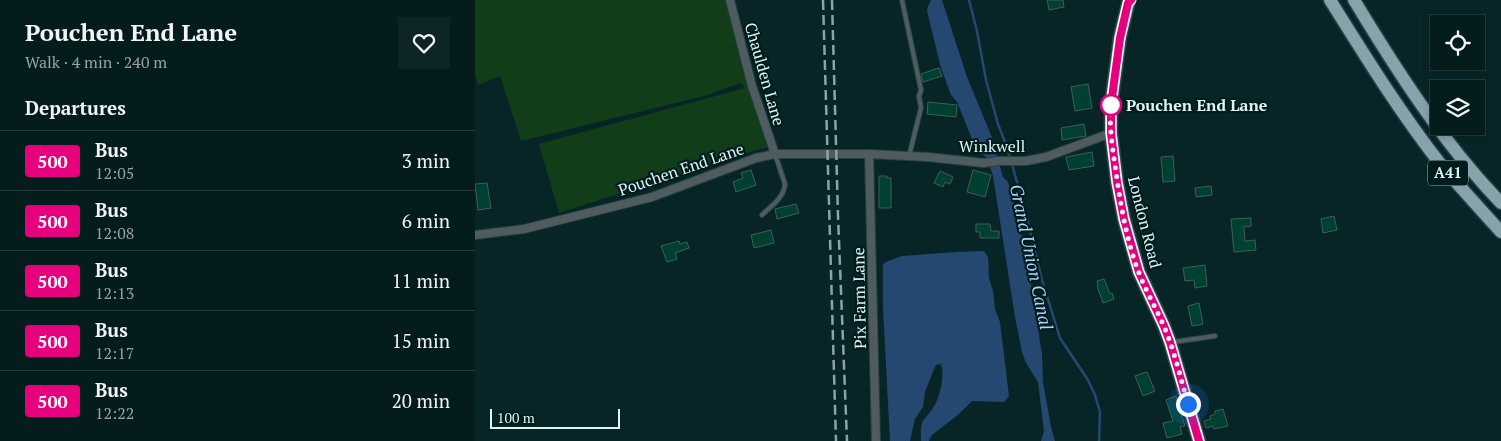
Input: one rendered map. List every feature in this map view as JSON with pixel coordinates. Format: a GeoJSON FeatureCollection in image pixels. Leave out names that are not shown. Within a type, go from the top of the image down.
{"type":"FeatureCollection","features":[{"type":"Feature","properties":{"kind":"highway","name":"A41"},"geometry":{"type":"LineString","coordinates":[[1330,0],[1401,109],[1430,149],[1501,232]]}},
{"type":"Feature","properties":{"kind":"highway","name":"A41"},"geometry":{"type":"LineString","coordinates":[[1354,0],[1378,40],[1416,96],[1455,149],[1501,203]]}},
{"type":"Feature","properties":{"kind":"main road","name":"London Road"},"geometry":{"type":"LineString","coordinates":[[1129,1],[1118,51],[1111,105],[1111,133],[1117,182],[1131,247],[1139,272],[1170,342],[1199,441]]}},
{"type":"Feature","properties":{"kind":"street","name":"Chaulden Lane"},"geometry":{"type":"LineString","coordinates":[[731,0],[752,86],[775,154]]}},
{"type":"Feature","properties":{"kind":"street","name":"Winkwell"},"geometry":{"type":"LineString","coordinates":[[869,154],[984,163],[1025,161],[1046,157],[1111,133]]}},
{"type":"Feature","properties":{"kind":"street","name":"Pouchen End Lane"},"geometry":{"type":"LineString","coordinates":[[475,235],[524,229],[652,197],[756,158],[775,154],[869,154]]}},
{"type":"Feature","properties":{"kind":"street","name":"Pix Farm Lane"},"geometry":{"type":"LineString","coordinates":[[869,154],[876,441]]}},
{"type":"Feature","properties":{"kind":"lane"},"geometry":{"type":"LineString","coordinates":[[902,0],[921,90],[919,96],[921,108],[909,156]]}},
{"type":"Feature","properties":{"kind":"lane"},"geometry":{"type":"LineString","coordinates":[[762,215],[780,197],[785,188],[775,154]]}},
{"type":"Feature","properties":{"kind":"lane"},"geometry":{"type":"LineString","coordinates":[[1170,342],[1215,336]]}},
{"type":"Feature","properties":{"kind":"green space"},"geometry":{"type":"Polygon","coordinates":[[[475,0],[727,0],[767,148],[759,149],[658,185],[627,191],[559,213],[539,144],[745,88],[741,83],[704,96],[521,141],[500,76],[478,85],[475,73],[475,0]]]}},
{"type":"Feature","properties":{"kind":"water"},"geometry":{"type":"Polygon","coordinates":[[[931,0],[942,0],[967,77],[993,140],[1003,177],[1008,182],[1012,194],[1027,260],[1042,354],[1043,382],[1055,441],[1041,441],[1044,431],[1038,382],[1026,363],[1022,352],[993,176],[987,158],[976,149],[957,102],[951,95],[941,68],[927,11],[931,0]]]}},
{"type":"Feature","properties":{"kind":"water"},"geometry":{"type":"Polygon","coordinates":[[[984,251],[988,257],[989,278],[995,309],[1000,322],[1009,396],[1004,402],[972,401],[932,435],[929,441],[921,441],[922,423],[932,410],[940,392],[942,369],[941,364],[936,365],[925,392],[923,407],[915,419],[910,441],[890,441],[883,307],[883,264],[902,256],[984,251]]]}},
{"type":"Feature","properties":{"kind":"building"},"geometry":{"type":"Polygon","coordinates":[[[1047,0],[1063,0],[1064,7],[1049,10],[1047,0]]]}},
{"type":"Feature","properties":{"kind":"building"},"geometry":{"type":"Polygon","coordinates":[[[939,68],[942,76],[923,82],[921,74],[939,68]]]}},
{"type":"Feature","properties":{"kind":"building"},"geometry":{"type":"Polygon","coordinates":[[[1088,84],[1092,108],[1075,111],[1071,87],[1088,84]]]}},
{"type":"Feature","properties":{"kind":"building"},"geometry":{"type":"Polygon","coordinates":[[[928,102],[957,105],[956,117],[927,114],[928,102]]]}},
{"type":"Feature","properties":{"kind":"building"},"geometry":{"type":"Polygon","coordinates":[[[1084,124],[1086,136],[1062,140],[1061,128],[1084,124]]]}},
{"type":"Feature","properties":{"kind":"building"},"geometry":{"type":"Polygon","coordinates":[[[1092,152],[1094,166],[1069,170],[1066,157],[1092,152]]]}},
{"type":"Feature","properties":{"kind":"building"},"geometry":{"type":"Polygon","coordinates":[[[1173,156],[1175,181],[1163,182],[1161,157],[1173,156]]]}},
{"type":"Feature","properties":{"kind":"building"},"geometry":{"type":"Polygon","coordinates":[[[751,170],[756,185],[736,192],[733,182],[743,178],[741,173],[751,170]]]}},
{"type":"Feature","properties":{"kind":"building"},"geometry":{"type":"Polygon","coordinates":[[[973,170],[991,175],[985,197],[967,192],[973,170]]]}},
{"type":"Feature","properties":{"kind":"building"},"geometry":{"type":"Polygon","coordinates":[[[940,171],[953,177],[950,184],[945,182],[943,187],[934,183],[940,171]]]}},
{"type":"Feature","properties":{"kind":"building"},"geometry":{"type":"Polygon","coordinates":[[[879,176],[891,178],[891,208],[879,208],[879,176]]]}},
{"type":"Feature","properties":{"kind":"building"},"geometry":{"type":"Polygon","coordinates":[[[487,183],[491,208],[478,210],[475,184],[487,183]]]}},
{"type":"Feature","properties":{"kind":"building"},"geometry":{"type":"Polygon","coordinates":[[[1211,186],[1212,195],[1196,197],[1195,188],[1211,186]]]}},
{"type":"Feature","properties":{"kind":"building"},"geometry":{"type":"Polygon","coordinates":[[[796,204],[799,213],[777,219],[775,209],[796,204]]]}},
{"type":"Feature","properties":{"kind":"building"},"geometry":{"type":"Polygon","coordinates":[[[1334,216],[1337,230],[1323,233],[1321,219],[1334,216]]]}},
{"type":"Feature","properties":{"kind":"building"},"geometry":{"type":"Polygon","coordinates":[[[1251,218],[1251,226],[1244,227],[1245,241],[1255,240],[1256,250],[1234,252],[1231,219],[1251,218]]]}},
{"type":"Feature","properties":{"kind":"building"},"geometry":{"type":"Polygon","coordinates":[[[976,224],[990,224],[991,231],[999,231],[999,238],[980,238],[980,232],[976,232],[976,224]]]}},
{"type":"Feature","properties":{"kind":"building"},"geometry":{"type":"Polygon","coordinates":[[[771,230],[774,243],[754,248],[751,235],[771,230]]]}},
{"type":"Feature","properties":{"kind":"building"},"geometry":{"type":"Polygon","coordinates":[[[679,241],[680,244],[687,242],[689,248],[675,253],[677,259],[667,262],[661,246],[679,241]]]}},
{"type":"Feature","properties":{"kind":"building"},"geometry":{"type":"Polygon","coordinates":[[[1205,265],[1207,286],[1195,288],[1194,280],[1185,281],[1183,268],[1205,265]]]}},
{"type":"Feature","properties":{"kind":"building"},"geometry":{"type":"Polygon","coordinates":[[[1104,279],[1114,299],[1103,303],[1097,281],[1104,279]]]}},
{"type":"Feature","properties":{"kind":"building"},"geometry":{"type":"Polygon","coordinates":[[[1199,303],[1203,324],[1192,326],[1188,306],[1199,303]]]}},
{"type":"Feature","properties":{"kind":"building"},"geometry":{"type":"Polygon","coordinates":[[[1147,372],[1155,391],[1143,396],[1135,376],[1147,372]]]}},
{"type":"Feature","properties":{"kind":"building"},"geometry":{"type":"Polygon","coordinates":[[[1176,396],[1185,426],[1180,427],[1182,434],[1167,438],[1163,423],[1173,421],[1166,400],[1176,396]]]}},
{"type":"Feature","properties":{"kind":"building"},"geometry":{"type":"Polygon","coordinates":[[[1223,409],[1228,426],[1214,429],[1213,426],[1206,428],[1204,421],[1211,419],[1210,416],[1215,414],[1215,411],[1223,409]]]}},
{"type":"Feature","properties":{"kind":"waterway","name":"Grand Union Canal"},"geometry":{"type":"LineString","coordinates":[[969,0],[986,80],[998,124],[1007,147],[1042,280],[1060,338],[1088,380],[1095,395],[1100,412],[1099,441]]}},
{"type":"Feature","properties":{"kind":"railway"},"geometry":{"type":"LineString","coordinates":[[823,0],[836,441]]}},
{"type":"Feature","properties":{"kind":"railway"},"geometry":{"type":"LineString","coordinates":[[832,0],[847,441]]}},
{"type":"Feature","properties":{"kind":"bus line","name":"500"},"geometry":{"type":"LineString","coordinates":[[1131,0],[1128,3],[1120,38],[1111,105],[1111,133],[1117,182],[1131,247],[1139,272],[1170,342],[1199,441]]}},
{"type":"Feature","properties":{"kind":"place","name":"Pouchen End Lane"},"geometry":{"type":"Point","coordinates":[1111,105]}},
{"type":"Feature","properties":{"kind":"route"},"geometry":{"type":"LineString","coordinates":[[1111,105],[1111,133],[1117,182],[1131,247],[1139,272],[1170,342],[1188,404]]}}]}
